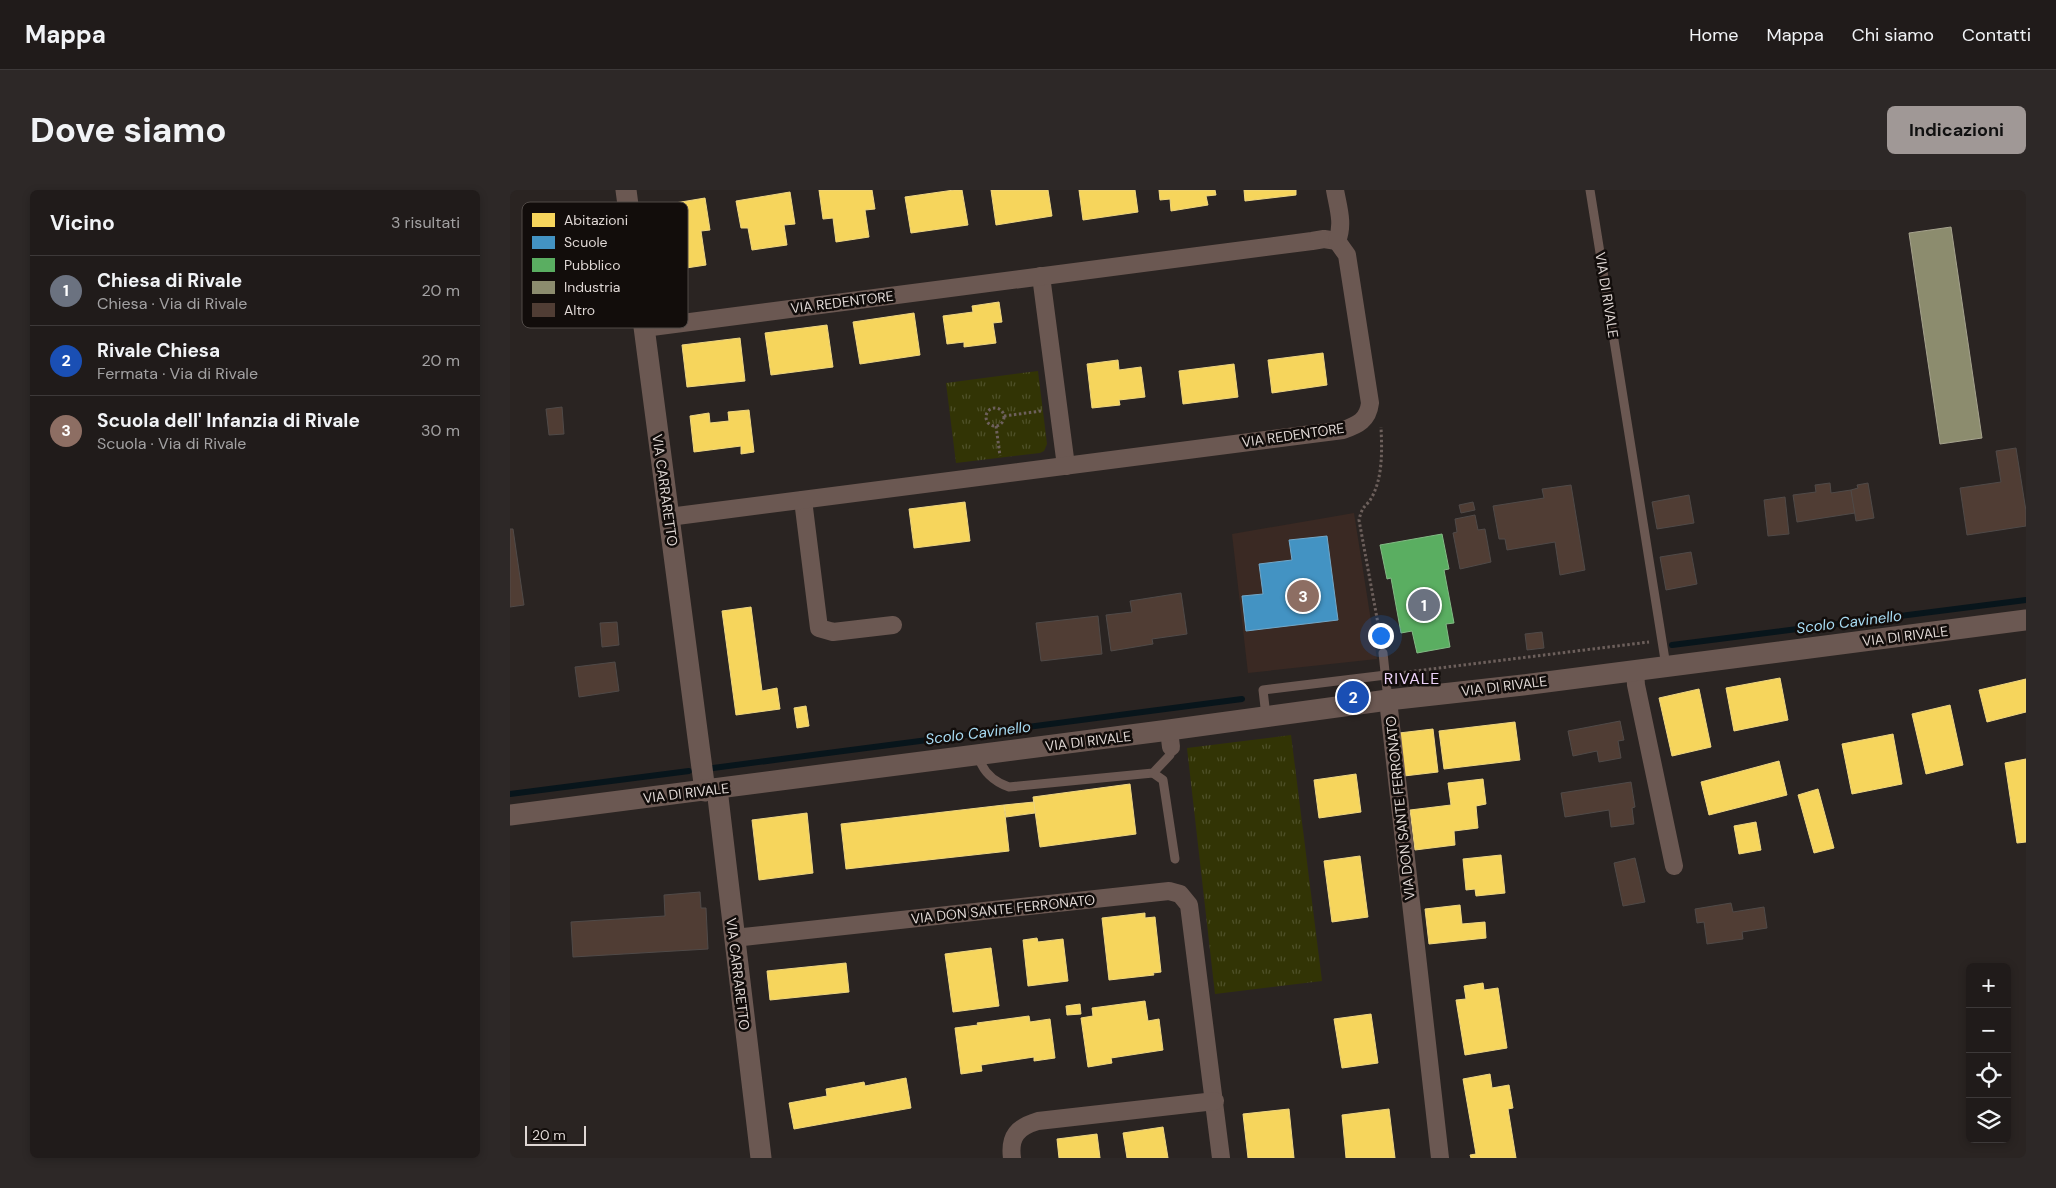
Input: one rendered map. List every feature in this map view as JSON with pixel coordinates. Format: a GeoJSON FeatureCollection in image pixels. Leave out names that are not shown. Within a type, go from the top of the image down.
{"type":"FeatureCollection","features":[{"type":"Feature","properties":{"kind":"street"},"geometry":{"type":"LineString","coordinates":[[1336,190],[1341,222],[1341,232],[1337,241]]}},
{"type":"Feature","properties":{"kind":"street","name":"VIA REDENTORE"},"geometry":{"type":"LineString","coordinates":[[669,517],[1343,430],[1363,421],[1369,410],[1369,394],[1347,255],[1337,241],[1324,239],[688,322]]}},
{"type":"Feature","properties":{"kind":"street"},"geometry":{"type":"LineString","coordinates":[[1041,276],[1066,466]]}},
{"type":"Feature","properties":{"kind":"street","name":"VIA CARRARETTO"},"geometry":{"type":"LineString","coordinates":[[644,328],[669,517],[734,938],[761,1158]]}},
{"type":"Feature","properties":{"kind":"street"},"geometry":{"type":"LineString","coordinates":[[803,500],[819,628],[833,632],[893,625]]}},
{"type":"Feature","properties":{"kind":"street","name":"VIA DI RIVALE"},"geometry":{"type":"LineString","coordinates":[[510,815],[978,755],[1170,739],[1266,717],[1388,700],[2026,620]]}},
{"type":"Feature","properties":{"kind":"street"},"geometry":{"type":"LineString","coordinates":[[1635,670],[1636,685],[1674,866]]}},
{"type":"Feature","properties":{"kind":"street","name":"VIA DON SANTE FERRONATO"},"geometry":{"type":"LineString","coordinates":[[1388,700],[1440,1158]]}},
{"type":"Feature","properties":{"kind":"street","name":"VIA DON SANTE FERRONATO"},"geometry":{"type":"LineString","coordinates":[[734,938],[1169,891],[1180,894],[1189,905],[1221,1158]]}},
{"type":"Feature","properties":{"kind":"street"},"geometry":{"type":"LineString","coordinates":[[1012,1158],[1013,1139],[1018,1131],[1026,1125],[1038,1121],[1215,1101]]}},
{"type":"Feature","properties":{"kind":"lane","name":"VIA DI RIVALE"},"geometry":{"type":"LineString","coordinates":[[1590,190],[1666,666]]}},
{"type":"Feature","properties":{"kind":"lane","name":"VIA DON SANTE FERRONATO"},"geometry":{"type":"LineString","coordinates":[[1383,653],[1388,700]]}},
{"type":"Feature","properties":{"kind":"lane"},"geometry":{"type":"LineString","coordinates":[[1266,717],[1263,690],[1386,675]]}},
{"type":"Feature","properties":{"kind":"lane"},"geometry":{"type":"LineString","coordinates":[[1153,773],[1170,754],[1170,739]]}},
{"type":"Feature","properties":{"kind":"lane"},"geometry":{"type":"LineString","coordinates":[[978,755],[980,763],[986,772],[998,783],[1009,787],[1153,773],[1164,780],[1175,859]]}},
{"type":"Feature","properties":{"kind":"path"},"geometry":{"type":"LineString","coordinates":[[998,408],[1002,410],[1004,416],[1002,424],[996,426],[988,424],[986,420],[988,410],[998,408]]}},
{"type":"Feature","properties":{"kind":"path"},"geometry":{"type":"LineString","coordinates":[[1004,416],[1046,410]]}},
{"type":"Feature","properties":{"kind":"path"},"geometry":{"type":"LineString","coordinates":[[996,426],[1001,461]]}},
{"type":"Feature","properties":{"kind":"path"},"geometry":{"type":"LineString","coordinates":[[1382,464],[1372,497],[1362,507],[1359,520],[1383,653]]}},
{"type":"Feature","properties":{"kind":"path"},"geometry":{"type":"LineString","coordinates":[[1386,675],[1662,640]]}},
{"type":"Feature","properties":{"kind":"shaded area"},"geometry":{"type":"Polygon","coordinates":[[[1354,513],[1377,659],[1248,673],[1232,534],[1354,513]]]}},
{"type":"Feature","properties":{"kind":"green space"},"geometry":{"type":"Polygon","coordinates":[[[1038,371],[1047,444],[1044,451],[956,463],[946,383],[1038,371]]]}},
{"type":"Feature","properties":{"kind":"green space"},"geometry":{"type":"Polygon","coordinates":[[[1291,735],[1322,981],[1215,994],[1187,748],[1291,735]]]}},
{"type":"Feature","properties":{"kind":"building: Abitazioni"},"geometry":{"type":"Polygon","coordinates":[[[819,190],[872,190],[875,209],[865,210],[869,237],[836,242],[833,218],[823,219],[819,190]]]}},
{"type":"Feature","properties":{"kind":"building: Abitazioni"},"geometry":{"type":"Polygon","coordinates":[[[962,190],[968,225],[911,233],[905,197],[962,190]]]}},
{"type":"Feature","properties":{"kind":"building: Abitazioni"},"geometry":{"type":"Polygon","coordinates":[[[991,190],[1048,190],[1052,216],[996,225],[991,190]]]}},
{"type":"Feature","properties":{"kind":"building: Abitazioni"},"geometry":{"type":"Polygon","coordinates":[[[1079,190],[1135,190],[1138,212],[1083,220],[1079,190]]]}},
{"type":"Feature","properties":{"kind":"building: Abitazioni"},"geometry":{"type":"Polygon","coordinates":[[[1159,190],[1215,190],[1216,195],[1206,196],[1208,205],[1171,211],[1170,199],[1160,200],[1159,190]]]}},
{"type":"Feature","properties":{"kind":"building: Abitazioni"},"geometry":{"type":"Polygon","coordinates":[[[1244,190],[1296,190],[1296,195],[1245,201],[1244,190]]]}},
{"type":"Feature","properties":{"kind":"building: Abitazioni"},"geometry":{"type":"Polygon","coordinates":[[[790,192],[795,224],[784,225],[787,245],[752,250],[748,228],[741,228],[736,201],[790,192]]]}},
{"type":"Feature","properties":{"kind":"building: Abitazioni"},"geometry":{"type":"Polygon","coordinates":[[[705,198],[710,230],[701,231],[706,265],[688,268],[688,202],[681,202],[705,198]]]}},
{"type":"Feature","properties":{"kind":"building: Abitazioni"},"geometry":{"type":"Polygon","coordinates":[[[999,302],[1002,322],[993,323],[996,343],[964,347],[964,342],[947,344],[943,316],[973,312],[972,306],[999,302]]]}},
{"type":"Feature","properties":{"kind":"building: Abitazioni"},"geometry":{"type":"Polygon","coordinates":[[[914,313],[920,355],[860,364],[853,322],[914,313]]]}},
{"type":"Feature","properties":{"kind":"building: Abitazioni"},"geometry":{"type":"Polygon","coordinates":[[[827,325],[833,367],[771,375],[765,333],[827,325]]]}},
{"type":"Feature","properties":{"kind":"building: Abitazioni"},"geometry":{"type":"Polygon","coordinates":[[[740,338],[745,381],[687,387],[682,345],[740,338]]]}},
{"type":"Feature","properties":{"kind":"building: Abitazioni"},"geometry":{"type":"Polygon","coordinates":[[[1323,353],[1327,385],[1272,393],[1268,360],[1323,353]]]}},
{"type":"Feature","properties":{"kind":"building: Abitazioni"},"geometry":{"type":"Polygon","coordinates":[[[1118,360],[1119,370],[1141,367],[1145,397],[1119,400],[1120,405],[1092,408],[1087,364],[1118,360]]]}},
{"type":"Feature","properties":{"kind":"building: Abitazioni"},"geometry":{"type":"Polygon","coordinates":[[[1234,364],[1238,397],[1183,404],[1179,371],[1234,364]]]}},
{"type":"Feature","properties":{"kind":"building: Abitazioni"},"geometry":{"type":"Polygon","coordinates":[[[749,410],[754,452],[741,454],[741,446],[694,452],[690,416],[709,413],[710,423],[729,421],[728,412],[749,410]]]}},
{"type":"Feature","properties":{"kind":"building: Abitazioni"},"geometry":{"type":"Polygon","coordinates":[[[965,502],[970,541],[914,548],[909,509],[965,502]]]}},
{"type":"Feature","properties":{"kind":"building: Abitazioni"},"geometry":{"type":"Polygon","coordinates":[[[751,607],[762,691],[777,688],[780,709],[736,715],[722,611],[751,607]]]}},
{"type":"Feature","properties":{"kind":"building: Abitazioni"},"geometry":{"type":"Polygon","coordinates":[[[1780,678],[1788,720],[1734,731],[1726,688],[1780,678]]]}},
{"type":"Feature","properties":{"kind":"building: Abitazioni"},"geometry":{"type":"Polygon","coordinates":[[[2026,679],[2026,712],[1987,722],[1979,690],[2026,679]]]}},
{"type":"Feature","properties":{"kind":"building: Abitazioni"},"geometry":{"type":"Polygon","coordinates":[[[1699,689],[1711,747],[1672,756],[1659,698],[1699,689]]]}},
{"type":"Feature","properties":{"kind":"building: Abitazioni"},"geometry":{"type":"Polygon","coordinates":[[[1950,705],[1963,765],[1926,774],[1912,714],[1950,705]]]}},
{"type":"Feature","properties":{"kind":"building: Abitazioni"},"geometry":{"type":"Polygon","coordinates":[[[806,706],[809,726],[797,728],[794,708],[806,706]]]}},
{"type":"Feature","properties":{"kind":"building: Abitazioni"},"geometry":{"type":"Polygon","coordinates":[[[1515,722],[1520,760],[1444,769],[1439,731],[1515,722]]]}},
{"type":"Feature","properties":{"kind":"building: Abitazioni"},"geometry":{"type":"Polygon","coordinates":[[[1433,729],[1438,772],[1404,776],[1399,733],[1433,729]]]}},
{"type":"Feature","properties":{"kind":"building: Abitazioni"},"geometry":{"type":"Polygon","coordinates":[[[1893,734],[1902,784],[1852,794],[1842,744],[1893,734]]]}},
{"type":"Feature","properties":{"kind":"building: Abitazioni"},"geometry":{"type":"Polygon","coordinates":[[[2026,759],[2026,842],[2017,843],[2005,763],[2026,759]]]}},
{"type":"Feature","properties":{"kind":"building: Abitazioni"},"geometry":{"type":"Polygon","coordinates":[[[1779,761],[1787,795],[1709,815],[1701,782],[1779,761]]]}},
{"type":"Feature","properties":{"kind":"building: Abitazioni"},"geometry":{"type":"Polygon","coordinates":[[[1356,774],[1361,812],[1319,818],[1314,780],[1356,774]]]}},
{"type":"Feature","properties":{"kind":"building: Abitazioni"},"geometry":{"type":"Polygon","coordinates":[[[1483,779],[1486,804],[1476,806],[1478,828],[1454,831],[1455,845],[1415,850],[1410,810],[1451,805],[1448,783],[1483,779]]]}},
{"type":"Feature","properties":{"kind":"building: Abitazioni"},"geometry":{"type":"Polygon","coordinates":[[[1130,784],[1136,834],[1040,847],[1033,797],[1130,784]]]}},
{"type":"Feature","properties":{"kind":"building: Abitazioni"},"geometry":{"type":"Polygon","coordinates":[[[1818,789],[1834,848],[1814,853],[1798,795],[1818,789]]]}},
{"type":"Feature","properties":{"kind":"building: Abitazioni"},"geometry":{"type":"Polygon","coordinates":[[[1034,802],[1035,813],[1006,817],[1004,805],[1034,802]]]}},
{"type":"Feature","properties":{"kind":"building: Abitazioni"},"geometry":{"type":"Polygon","coordinates":[[[1004,805],[1009,851],[846,869],[841,824],[1004,805]]]}},
{"type":"Feature","properties":{"kind":"building: Abitazioni"},"geometry":{"type":"Polygon","coordinates":[[[807,813],[813,873],[759,880],[752,820],[807,813]]]}},
{"type":"Feature","properties":{"kind":"building: Abitazioni"},"geometry":{"type":"Polygon","coordinates":[[[1756,822],[1761,850],[1739,854],[1734,826],[1756,822]]]}},
{"type":"Feature","properties":{"kind":"building: Abitazioni"},"geometry":{"type":"Polygon","coordinates":[[[1501,855],[1505,893],[1476,896],[1475,889],[1466,890],[1463,859],[1501,855]]]}},
{"type":"Feature","properties":{"kind":"building: Abitazioni"},"geometry":{"type":"Polygon","coordinates":[[[1360,856],[1368,917],[1332,922],[1324,861],[1360,856]]]}},
{"type":"Feature","properties":{"kind":"building: Abitazioni"},"geometry":{"type":"Polygon","coordinates":[[[1460,905],[1462,924],[1485,922],[1486,938],[1429,944],[1425,909],[1460,905]]]}},
{"type":"Feature","properties":{"kind":"building: Abitazioni"},"geometry":{"type":"Polygon","coordinates":[[[1145,913],[1145,918],[1155,917],[1161,972],[1153,973],[1154,975],[1109,980],[1102,918],[1145,913]]]}},
{"type":"Feature","properties":{"kind":"building: Abitazioni"},"geometry":{"type":"Polygon","coordinates":[[[1037,938],[1038,942],[1063,939],[1068,981],[1028,986],[1023,940],[1037,938]]]}},
{"type":"Feature","properties":{"kind":"building: Abitazioni"},"geometry":{"type":"Polygon","coordinates":[[[991,948],[999,1006],[953,1012],[945,954],[991,948]]]}},
{"type":"Feature","properties":{"kind":"building: Abitazioni"},"geometry":{"type":"Polygon","coordinates":[[[846,963],[849,992],[770,1000],[767,971],[846,963]]]}},
{"type":"Feature","properties":{"kind":"building: Abitazioni"},"geometry":{"type":"Polygon","coordinates":[[[1483,983],[1484,990],[1498,988],[1507,1048],[1465,1055],[1456,1000],[1466,999],[1464,986],[1483,983]]]}},
{"type":"Feature","properties":{"kind":"building: Abitazioni"},"geometry":{"type":"Polygon","coordinates":[[[1145,1001],[1148,1021],[1159,1019],[1163,1050],[1111,1058],[1112,1063],[1088,1067],[1081,1018],[1093,1016],[1092,1008],[1145,1001]]]}},
{"type":"Feature","properties":{"kind":"building: Abitazioni"},"geometry":{"type":"Polygon","coordinates":[[[1080,1004],[1081,1014],[1067,1015],[1066,1006],[1080,1004]]]}},
{"type":"Feature","properties":{"kind":"building: Abitazioni"},"geometry":{"type":"Polygon","coordinates":[[[1371,1014],[1378,1063],[1342,1068],[1334,1019],[1371,1014]]]}},
{"type":"Feature","properties":{"kind":"building: Abitazioni"},"geometry":{"type":"Polygon","coordinates":[[[1029,1016],[1030,1022],[1050,1019],[1055,1058],[1034,1061],[1034,1057],[981,1065],[982,1071],[961,1074],[955,1028],[1029,1016]]]}},
{"type":"Feature","properties":{"kind":"building: Abitazioni"},"geometry":{"type":"Polygon","coordinates":[[[1490,1074],[1492,1088],[1509,1085],[1513,1108],[1508,1109],[1516,1158],[1471,1158],[1470,1155],[1476,1154],[1463,1079],[1490,1074]]]}},
{"type":"Feature","properties":{"kind":"building: Abitazioni"},"geometry":{"type":"Polygon","coordinates":[[[906,1078],[911,1108],[794,1129],[789,1103],[827,1096],[826,1089],[864,1082],[865,1086],[906,1078]]]}},
{"type":"Feature","properties":{"kind":"building: Abitazioni"},"geometry":{"type":"Polygon","coordinates":[[[1289,1109],[1294,1158],[1248,1158],[1243,1114],[1289,1109]]]}},
{"type":"Feature","properties":{"kind":"building: Abitazioni"},"geometry":{"type":"Polygon","coordinates":[[[1389,1109],[1395,1158],[1346,1158],[1342,1115],[1389,1109]]]}},
{"type":"Feature","properties":{"kind":"building: Abitazioni"},"geometry":{"type":"Polygon","coordinates":[[[1163,1127],[1168,1158],[1127,1158],[1123,1133],[1163,1127]]]}},
{"type":"Feature","properties":{"kind":"building: Abitazioni"},"geometry":{"type":"Polygon","coordinates":[[[1097,1134],[1100,1158],[1059,1158],[1057,1139],[1097,1134]]]}},
{"type":"Feature","properties":{"kind":"building: Scuole"},"geometry":{"type":"Polygon","coordinates":[[[1327,536],[1338,620],[1246,631],[1242,596],[1263,594],[1259,564],[1292,560],[1289,540],[1327,536]]]}},
{"type":"Feature","properties":{"kind":"building: Pubblico"},"geometry":{"type":"Polygon","coordinates":[[[1442,534],[1449,569],[1444,570],[1454,623],[1446,624],[1450,647],[1417,653],[1412,631],[1401,633],[1391,578],[1387,579],[1380,545],[1442,534]]]}},
{"type":"Feature","properties":{"kind":"building: Industria"},"geometry":{"type":"Polygon","coordinates":[[[1951,227],[1982,438],[1940,444],[1909,233],[1951,227]]]}},
{"type":"Feature","properties":{"kind":"building: Altro"},"geometry":{"type":"Polygon","coordinates":[[[562,407],[564,434],[549,435],[546,409],[562,407]]]}},
{"type":"Feature","properties":{"kind":"building: Altro"},"geometry":{"type":"Polygon","coordinates":[[[2016,448],[2026,511],[2026,526],[1967,535],[1960,488],[2001,482],[1996,451],[2016,448]]]}},
{"type":"Feature","properties":{"kind":"building: Altro"},"geometry":{"type":"Polygon","coordinates":[[[1830,483],[1831,493],[1851,490],[1855,513],[1797,522],[1793,495],[1816,492],[1815,485],[1830,483]]]}},
{"type":"Feature","properties":{"kind":"building: Altro"},"geometry":{"type":"Polygon","coordinates":[[[1868,483],[1874,518],[1856,521],[1851,490],[1858,488],[1857,485],[1868,483]]]}},
{"type":"Feature","properties":{"kind":"building: Altro"},"geometry":{"type":"Polygon","coordinates":[[[1571,485],[1585,570],[1560,575],[1555,542],[1507,550],[1505,539],[1499,539],[1493,506],[1544,498],[1542,489],[1571,485]]]}},
{"type":"Feature","properties":{"kind":"building: Altro"},"geometry":{"type":"Polygon","coordinates":[[[1689,495],[1694,523],[1657,529],[1652,502],[1689,495]]]}},
{"type":"Feature","properties":{"kind":"building: Altro"},"geometry":{"type":"Polygon","coordinates":[[[1785,497],[1789,534],[1768,536],[1764,500],[1785,497]]]}},
{"type":"Feature","properties":{"kind":"building: Altro"},"geometry":{"type":"Polygon","coordinates":[[[1473,502],[1475,510],[1461,513],[1459,505],[1473,502]]]}},
{"type":"Feature","properties":{"kind":"building: Altro"},"geometry":{"type":"Polygon","coordinates":[[[1475,515],[1478,530],[1485,529],[1491,562],[1460,569],[1453,533],[1457,532],[1455,519],[1475,515]]]}},
{"type":"Feature","properties":{"kind":"building: Altro"},"geometry":{"type":"Polygon","coordinates":[[[510,529],[513,529],[524,605],[510,607],[510,529]]]}},
{"type":"Feature","properties":{"kind":"building: Altro"},"geometry":{"type":"Polygon","coordinates":[[[1691,552],[1697,584],[1666,590],[1660,557],[1691,552]]]}},
{"type":"Feature","properties":{"kind":"building: Altro"},"geometry":{"type":"Polygon","coordinates":[[[1181,593],[1187,634],[1152,639],[1153,644],[1111,651],[1106,615],[1132,612],[1130,601],[1181,593]]]}},
{"type":"Feature","properties":{"kind":"building: Altro"},"geometry":{"type":"Polygon","coordinates":[[[1098,616],[1102,654],[1041,661],[1036,623],[1098,616]]]}},
{"type":"Feature","properties":{"kind":"building: Altro"},"geometry":{"type":"Polygon","coordinates":[[[617,622],[619,645],[602,647],[600,623],[617,622]]]}},
{"type":"Feature","properties":{"kind":"building: Altro"},"geometry":{"type":"Polygon","coordinates":[[[1542,632],[1544,648],[1527,650],[1525,634],[1542,632]]]}},
{"type":"Feature","properties":{"kind":"building: Altro"},"geometry":{"type":"Polygon","coordinates":[[[615,662],[619,691],[579,697],[575,667],[615,662]]]}},
{"type":"Feature","properties":{"kind":"building: Altro"},"geometry":{"type":"Polygon","coordinates":[[[1620,721],[1624,740],[1618,741],[1621,758],[1599,762],[1597,751],[1573,756],[1568,731],[1620,721]]]}},
{"type":"Feature","properties":{"kind":"building: Altro"},"geometry":{"type":"Polygon","coordinates":[[[1631,782],[1635,807],[1632,808],[1634,824],[1611,827],[1609,810],[1565,817],[1561,793],[1631,782]]]}},
{"type":"Feature","properties":{"kind":"building: Altro"},"geometry":{"type":"Polygon","coordinates":[[[1635,858],[1645,902],[1623,906],[1614,863],[1635,858]]]}},
{"type":"Feature","properties":{"kind":"building: Altro"},"geometry":{"type":"Polygon","coordinates":[[[700,892],[701,908],[706,908],[708,949],[573,957],[571,922],[665,916],[664,895],[700,892]]]}},
{"type":"Feature","properties":{"kind":"building: Altro"},"geometry":{"type":"Polygon","coordinates":[[[1731,903],[1733,912],[1764,907],[1767,928],[1742,932],[1743,939],[1707,944],[1704,922],[1697,923],[1695,909],[1731,903]]]}},
{"type":"Feature","properties":{"kind":"waterway","name":"Scolo Cavinello"},"geometry":{"type":"LineString","coordinates":[[1672,645],[2026,600]]}},
{"type":"Feature","properties":{"kind":"waterway","name":"Scolo Cavinello"},"geometry":{"type":"LineString","coordinates":[[713,768],[1242,699]]}},
{"type":"Feature","properties":{"kind":"waterway","name":"Scolo Cavinello"},"geometry":{"type":"LineString","coordinates":[[510,794],[689,771]]}},
{"type":"Feature","properties":{"kind":"place","name":"Scuola dell' Infanzia di Rivale"},"geometry":{"type":"Point","coordinates":[1303,596]}},
{"type":"Feature","properties":{"kind":"place","name":"Chiesa di Rivale"},"geometry":{"type":"Point","coordinates":[1424,605]}},
{"type":"Feature","properties":{"kind":"place","name":"Rivale Chiesa"},"geometry":{"type":"Point","coordinates":[1353,697]}},
{"type":"Feature","properties":{"kind":"district","name":"RIVALE"},"geometry":{"type":"Point","coordinates":[1412,678]}}]}
